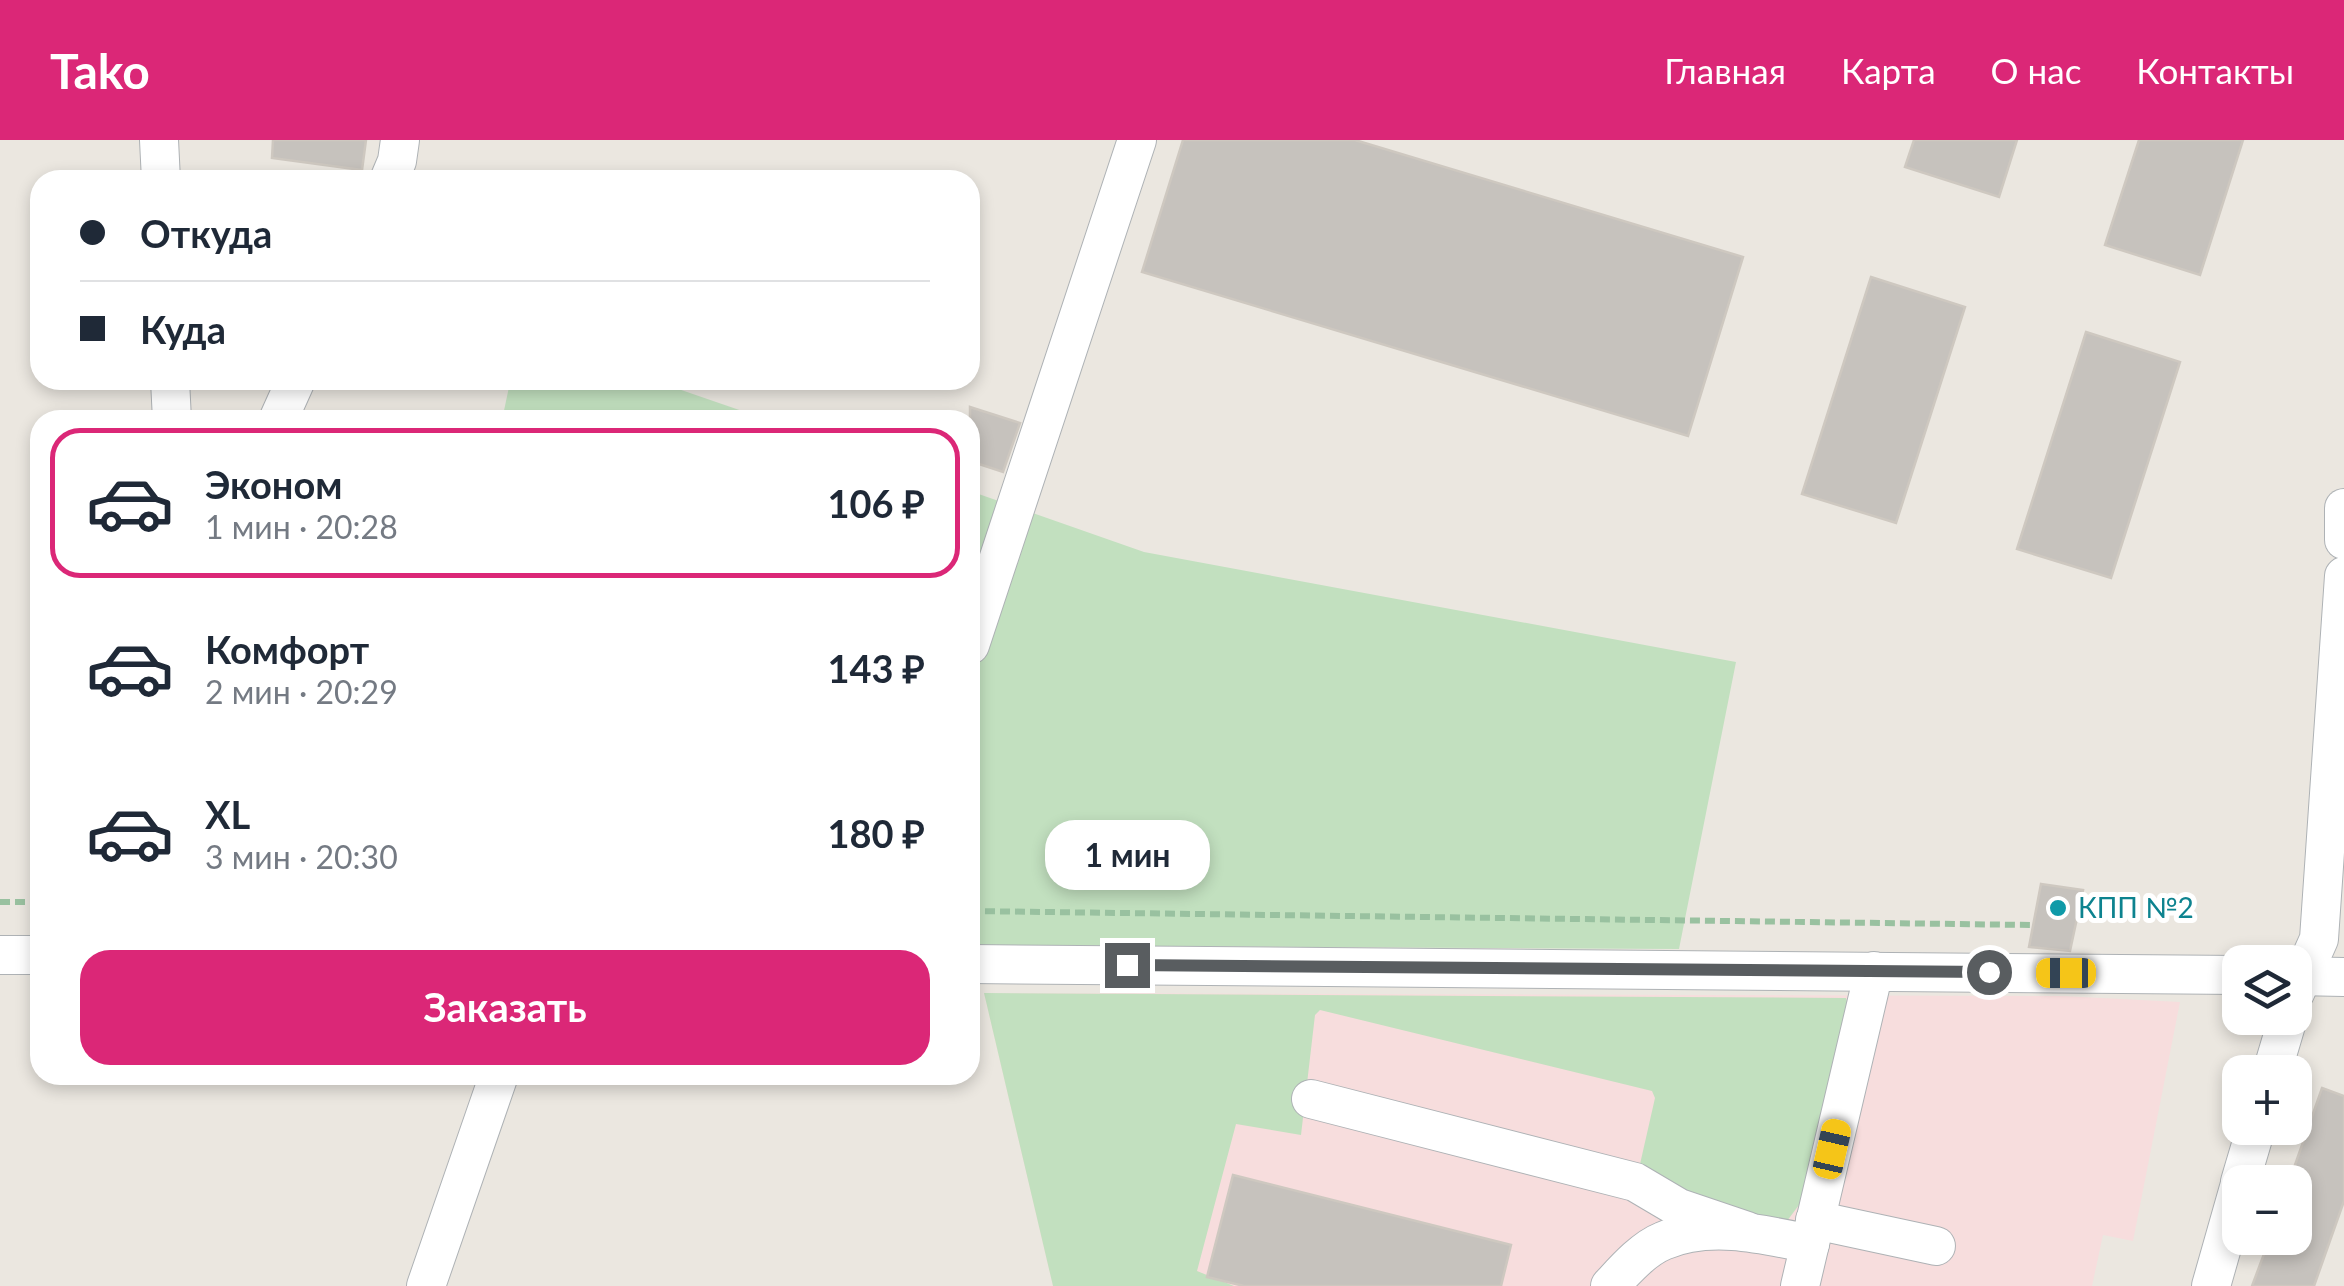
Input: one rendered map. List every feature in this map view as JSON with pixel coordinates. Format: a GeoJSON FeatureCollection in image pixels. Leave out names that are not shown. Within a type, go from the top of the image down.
{"type":"FeatureCollection","features":[{"type":"Feature","properties":{"kind":"street"},"geometry":{"type":"LineString","coordinates":[[159,140],[160,170]]}},
{"type":"Feature","properties":{"kind":"street"},"geometry":{"type":"LineString","coordinates":[[394,170],[400,140]]}},
{"type":"Feature","properties":{"kind":"street"},"geometry":{"type":"LineString","coordinates":[[980,615],[1136,140]]}},
{"type":"Feature","properties":{"kind":"street"},"geometry":{"type":"LineString","coordinates":[[2344,508],[2344,540]]}},
{"type":"Feature","properties":{"kind":"street"},"geometry":{"type":"LineString","coordinates":[[2312,952],[2319,939],[2344,576]]}},
{"type":"Feature","properties":{"kind":"street"},"geometry":{"type":"LineString","coordinates":[[0,955],[30,955]]}},
{"type":"Feature","properties":{"kind":"street"},"geometry":{"type":"LineString","coordinates":[[980,964],[2222,975]]}},
{"type":"Feature","properties":{"kind":"street"},"geometry":{"type":"LineString","coordinates":[[1800,1286],[1874,971]]}},
{"type":"Feature","properties":{"kind":"street"},"geometry":{"type":"LineString","coordinates":[[2312,980],[2344,977]]}},
{"type":"Feature","properties":{"kind":"street"},"geometry":{"type":"LineString","coordinates":[[426,1286],[496,1085]]}},
{"type":"Feature","properties":{"kind":"street"},"geometry":{"type":"LineString","coordinates":[[1311,1099],[1635,1182],[1680,1208],[1747,1231]]}},
{"type":"Feature","properties":{"kind":"street"},"geometry":{"type":"LineString","coordinates":[[1610,1286],[1661,1241],[1696,1232],[1812,1232],[1936,1246]]}},
{"type":"Feature","properties":{"kind":"street"},"geometry":{"type":"LineString","coordinates":[[2211,1286],[2222,1247]]}},
{"type":"Feature","properties":{"kind":"path"},"geometry":{"type":"LineString","coordinates":[[0,902],[30,902]]}},
{"type":"Feature","properties":{"kind":"path"},"geometry":{"type":"LineString","coordinates":[[980,911],[2032,926]]}},
{"type":"Feature","properties":{"kind":"shaded area"},"geometry":{"type":"Polygon","coordinates":[[[984,993],[2062,996],[2180,1002],[2133,1241],[2103,1235],[2092,1286],[1053,1286],[984,993]]]}},
{"type":"Feature","properties":{"kind":"green space"},"geometry":{"type":"Polygon","coordinates":[[[508,390],[681,390],[739,410],[504,410],[508,390]]]}},
{"type":"Feature","properties":{"kind":"green space"},"geometry":{"type":"Polygon","coordinates":[[[980,495],[1144,552],[1736,662],[1679,949],[980,945],[980,495]]]}},
{"type":"Feature","properties":{"kind":"green space"},"geometry":{"type":"Polygon","coordinates":[[[984,993],[1846,998],[1849,1008],[1805,1197],[1787,1221],[1751,1221],[1638,1173],[1655,1098],[1652,1091],[1320,1010],[1315,1015],[1301,1135],[1236,1124],[1197,1271],[1234,1286],[1053,1286],[984,993]]]}},
{"type":"Feature","properties":{"kind":"building"},"geometry":{"type":"Polygon","coordinates":[[[273,140],[366,140],[362,170],[272,158],[273,140]]]}},
{"type":"Feature","properties":{"kind":"building"},"geometry":{"type":"Polygon","coordinates":[[[1183,140],[1355,140],[1743,257],[1688,436],[1142,272],[1183,140]]]}},
{"type":"Feature","properties":{"kind":"building"},"geometry":{"type":"Polygon","coordinates":[[[1914,140],[2017,140],[1999,197],[1905,167],[1914,140]]]}},
{"type":"Feature","properties":{"kind":"building"},"geometry":{"type":"Polygon","coordinates":[[[2139,140],[2243,140],[2200,275],[2105,245],[2139,140]]]}},
{"type":"Feature","properties":{"kind":"building"},"geometry":{"type":"Polygon","coordinates":[[[1871,277],[1965,307],[1896,523],[1802,494],[1871,277]]]}},
{"type":"Feature","properties":{"kind":"building"},"geometry":{"type":"Polygon","coordinates":[[[2086,332],[2180,362],[2111,578],[2017,549],[2086,332]]]}},
{"type":"Feature","properties":{"kind":"building"},"geometry":{"type":"Polygon","coordinates":[[[980,410],[1020,423],[1003,472],[980,464],[980,410]]]}},
{"type":"Feature","properties":{"kind":"building","name":"КПП №2"},"geometry":{"type":"Polygon","coordinates":[[[2041,884],[2083,890],[2070,951],[2029,947],[2041,884]]]}},
{"type":"Feature","properties":{"kind":"building"},"geometry":{"type":"Polygon","coordinates":[[[2322,1088],[2344,1096],[2344,1201],[2314,1286],[2252,1286],[2264,1255],[2312,1255],[2312,1165],[2295,1165],[2302,1145],[2312,1145],[2312,1116],[2322,1088]]]}},
{"type":"Feature","properties":{"kind":"building"},"geometry":{"type":"Polygon","coordinates":[[[1233,1175],[1511,1245],[1501,1286],[1244,1286],[1207,1277],[1233,1175]]]}},
{"type":"Feature","properties":{"kind":"place","name":"КПП №2"},"geometry":{"type":"Point","coordinates":[2058,908]}},
{"type":"Feature","properties":{"kind":"route"},"geometry":{"type":"LineString","coordinates":[[1127,965],[1989,972]]}}]}
